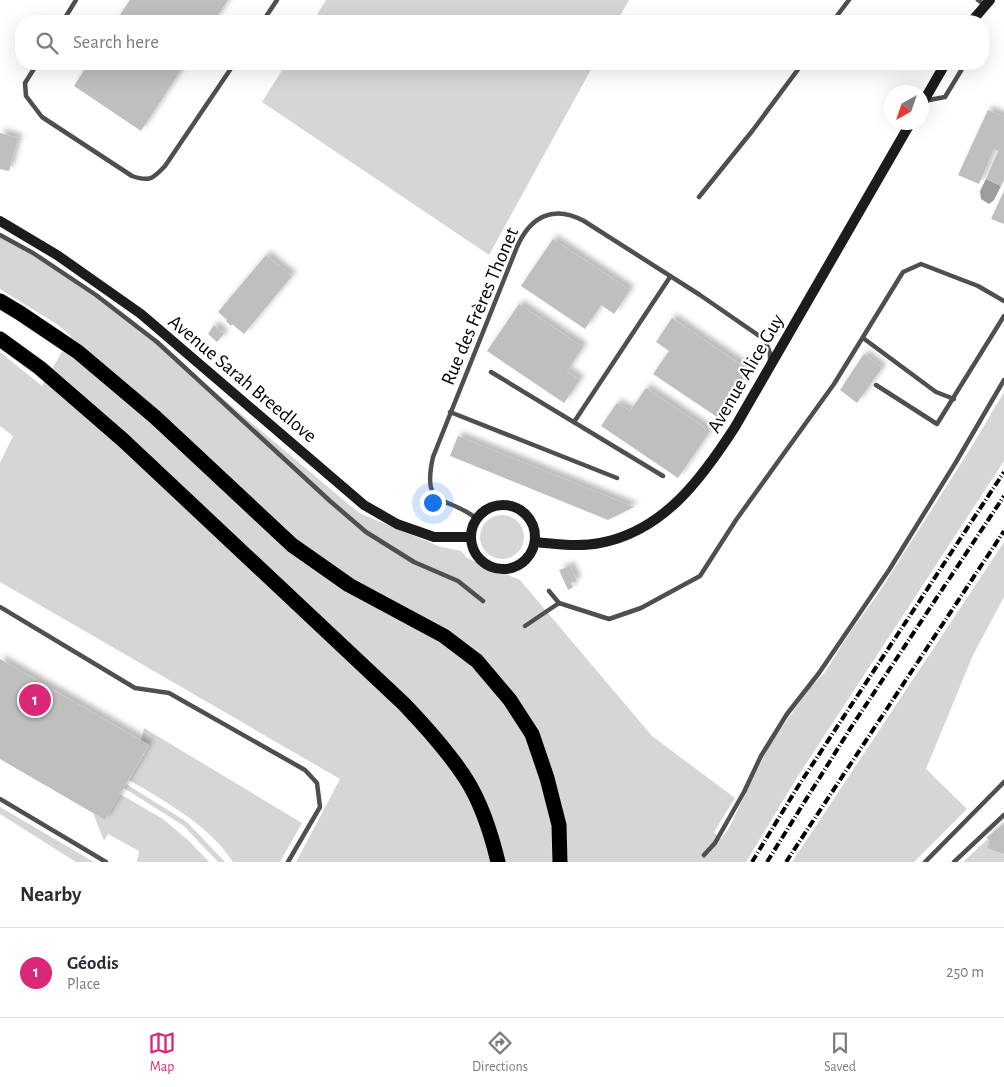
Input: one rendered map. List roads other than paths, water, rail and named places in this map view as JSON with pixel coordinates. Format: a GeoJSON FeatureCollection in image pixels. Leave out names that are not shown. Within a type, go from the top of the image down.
{"type":"FeatureCollection","features":[{"type":"Feature","properties":{"kind":"highway"},"geometry":{"type":"LineString","coordinates":[[0,301],[78,352],[155,417],[292,544],[349,585],[444,636],[477,661],[510,700],[532,734],[547,778],[559,825],[560,862]]}},
{"type":"Feature","properties":{"kind":"highway"},"geometry":{"type":"LineString","coordinates":[[0,339],[40,368],[123,440],[404,704],[436,739],[466,780],[485,818],[498,862]]}},
{"type":"Feature","properties":{"kind":"main road"},"geometry":{"type":"LineString","coordinates":[[976,15],[984,2]]}},
{"type":"Feature","properties":{"kind":"main road"},"geometry":{"type":"LineString","coordinates":[[929,91],[941,70]]}},
{"type":"Feature","properties":{"kind":"main road","name":"Avenue Alice Guy"},"geometry":{"type":"LineString","coordinates":[[535,542],[563,544],[599,543],[628,536],[655,520],[683,497],[710,465],[735,427],[906,130]]}},
{"type":"Feature","properties":{"kind":"main road","name":"Avenue Sarah Breedlove"},"geometry":{"type":"LineString","coordinates":[[0,221],[58,255],[141,314],[364,505],[397,524],[434,537],[471,537]]}},
{"type":"Feature","properties":{"kind":"main road"},"geometry":{"type":"LineString","coordinates":[[500,505],[513,506],[523,512],[531,520],[535,532],[535,542],[530,555],[520,564],[509,568],[495,568],[485,563],[476,553],[471,537],[472,528],[477,519],[487,509],[500,505]]}},
{"type":"Feature","properties":{"kind":"lane"},"geometry":{"type":"LineString","coordinates":[[67,15],[76,0]]}},
{"type":"Feature","properties":{"kind":"lane"},"geometry":{"type":"LineString","coordinates":[[267,15],[277,0]]}},
{"type":"Feature","properties":{"kind":"lane"},"geometry":{"type":"LineString","coordinates":[[838,15],[849,0]]}},
{"type":"Feature","properties":{"kind":"lane"},"geometry":{"type":"LineString","coordinates":[[33,70],[25,83],[26,96],[42,117],[132,176],[144,180],[156,177],[165,166],[230,70]]}},
{"type":"Feature","properties":{"kind":"lane"},"geometry":{"type":"LineString","coordinates":[[699,198],[798,70]]}},
{"type":"Feature","properties":{"kind":"lane"},"geometry":{"type":"LineString","coordinates":[[929,101],[945,97],[961,70]]}},
{"type":"Feature","properties":{"kind":"lane","name":"Rue des Frères Thonet"},"geometry":{"type":"LineString","coordinates":[[477,519],[466,510],[451,506],[435,497],[430,491],[430,471],[433,457],[517,248],[525,231],[533,222],[542,217],[552,214],[574,216],[670,277],[765,340],[770,353],[770,366]]}},
{"type":"Feature","properties":{"kind":"lane"},"geometry":{"type":"LineString","coordinates":[[0,235],[33,253],[96,295],[156,342],[366,532],[414,562],[458,581],[483,601]]}},
{"type":"Feature","properties":{"kind":"lane"},"geometry":{"type":"LineString","coordinates":[[549,590],[558,603],[609,619],[641,608],[700,576],[736,520],[834,384],[903,272],[921,264],[978,286],[1004,301]]}},
{"type":"Feature","properties":{"kind":"lane"},"geometry":{"type":"LineString","coordinates":[[574,422],[670,277]]}},
{"type":"Feature","properties":{"kind":"lane"},"geometry":{"type":"LineString","coordinates":[[876,385],[937,424],[1004,316]]}},
{"type":"Feature","properties":{"kind":"lane"},"geometry":{"type":"LineString","coordinates":[[863,338],[936,392],[954,399]]}},
{"type":"Feature","properties":{"kind":"lane"},"geometry":{"type":"LineString","coordinates":[[491,372],[664,476]]}},
{"type":"Feature","properties":{"kind":"lane"},"geometry":{"type":"LineString","coordinates":[[704,855],[714,843],[744,792],[761,756],[787,714],[819,673],[889,570],[1004,380]]}},
{"type":"Feature","properties":{"kind":"lane"},"geometry":{"type":"LineString","coordinates":[[450,412],[617,478]]}},
{"type":"Feature","properties":{"kind":"lane"},"geometry":{"type":"LineString","coordinates":[[525,626],[558,603]]}},
{"type":"Feature","properties":{"kind":"lane"},"geometry":{"type":"LineString","coordinates":[[0,608],[135,688],[169,693],[305,770],[317,783],[320,807],[288,862]]}},
{"type":"Feature","properties":{"kind":"lane"},"geometry":{"type":"LineString","coordinates":[[926,862],[1004,782]]}},
{"type":"Feature","properties":{"kind":"lane"},"geometry":{"type":"LineString","coordinates":[[0,798],[106,862]]}},
{"type":"Feature","properties":{"kind":"lane"},"geometry":{"type":"LineString","coordinates":[[954,862],[1004,815]]}},
{"type":"Feature","properties":{"kind":"railway"},"geometry":{"type":"LineString","coordinates":[[752,862],[797,788],[1004,472]]}},
{"type":"Feature","properties":{"kind":"railway"},"geometry":{"type":"LineString","coordinates":[[767,862],[850,729],[1004,496]]}},
{"type":"Feature","properties":{"kind":"railway"},"geometry":{"type":"LineString","coordinates":[[786,862],[1004,531]]}},
{"type":"Feature","properties":{"kind":"place","name":"Géodis"},"geometry":{"type":"Point","coordinates":[35,700]}}]}
